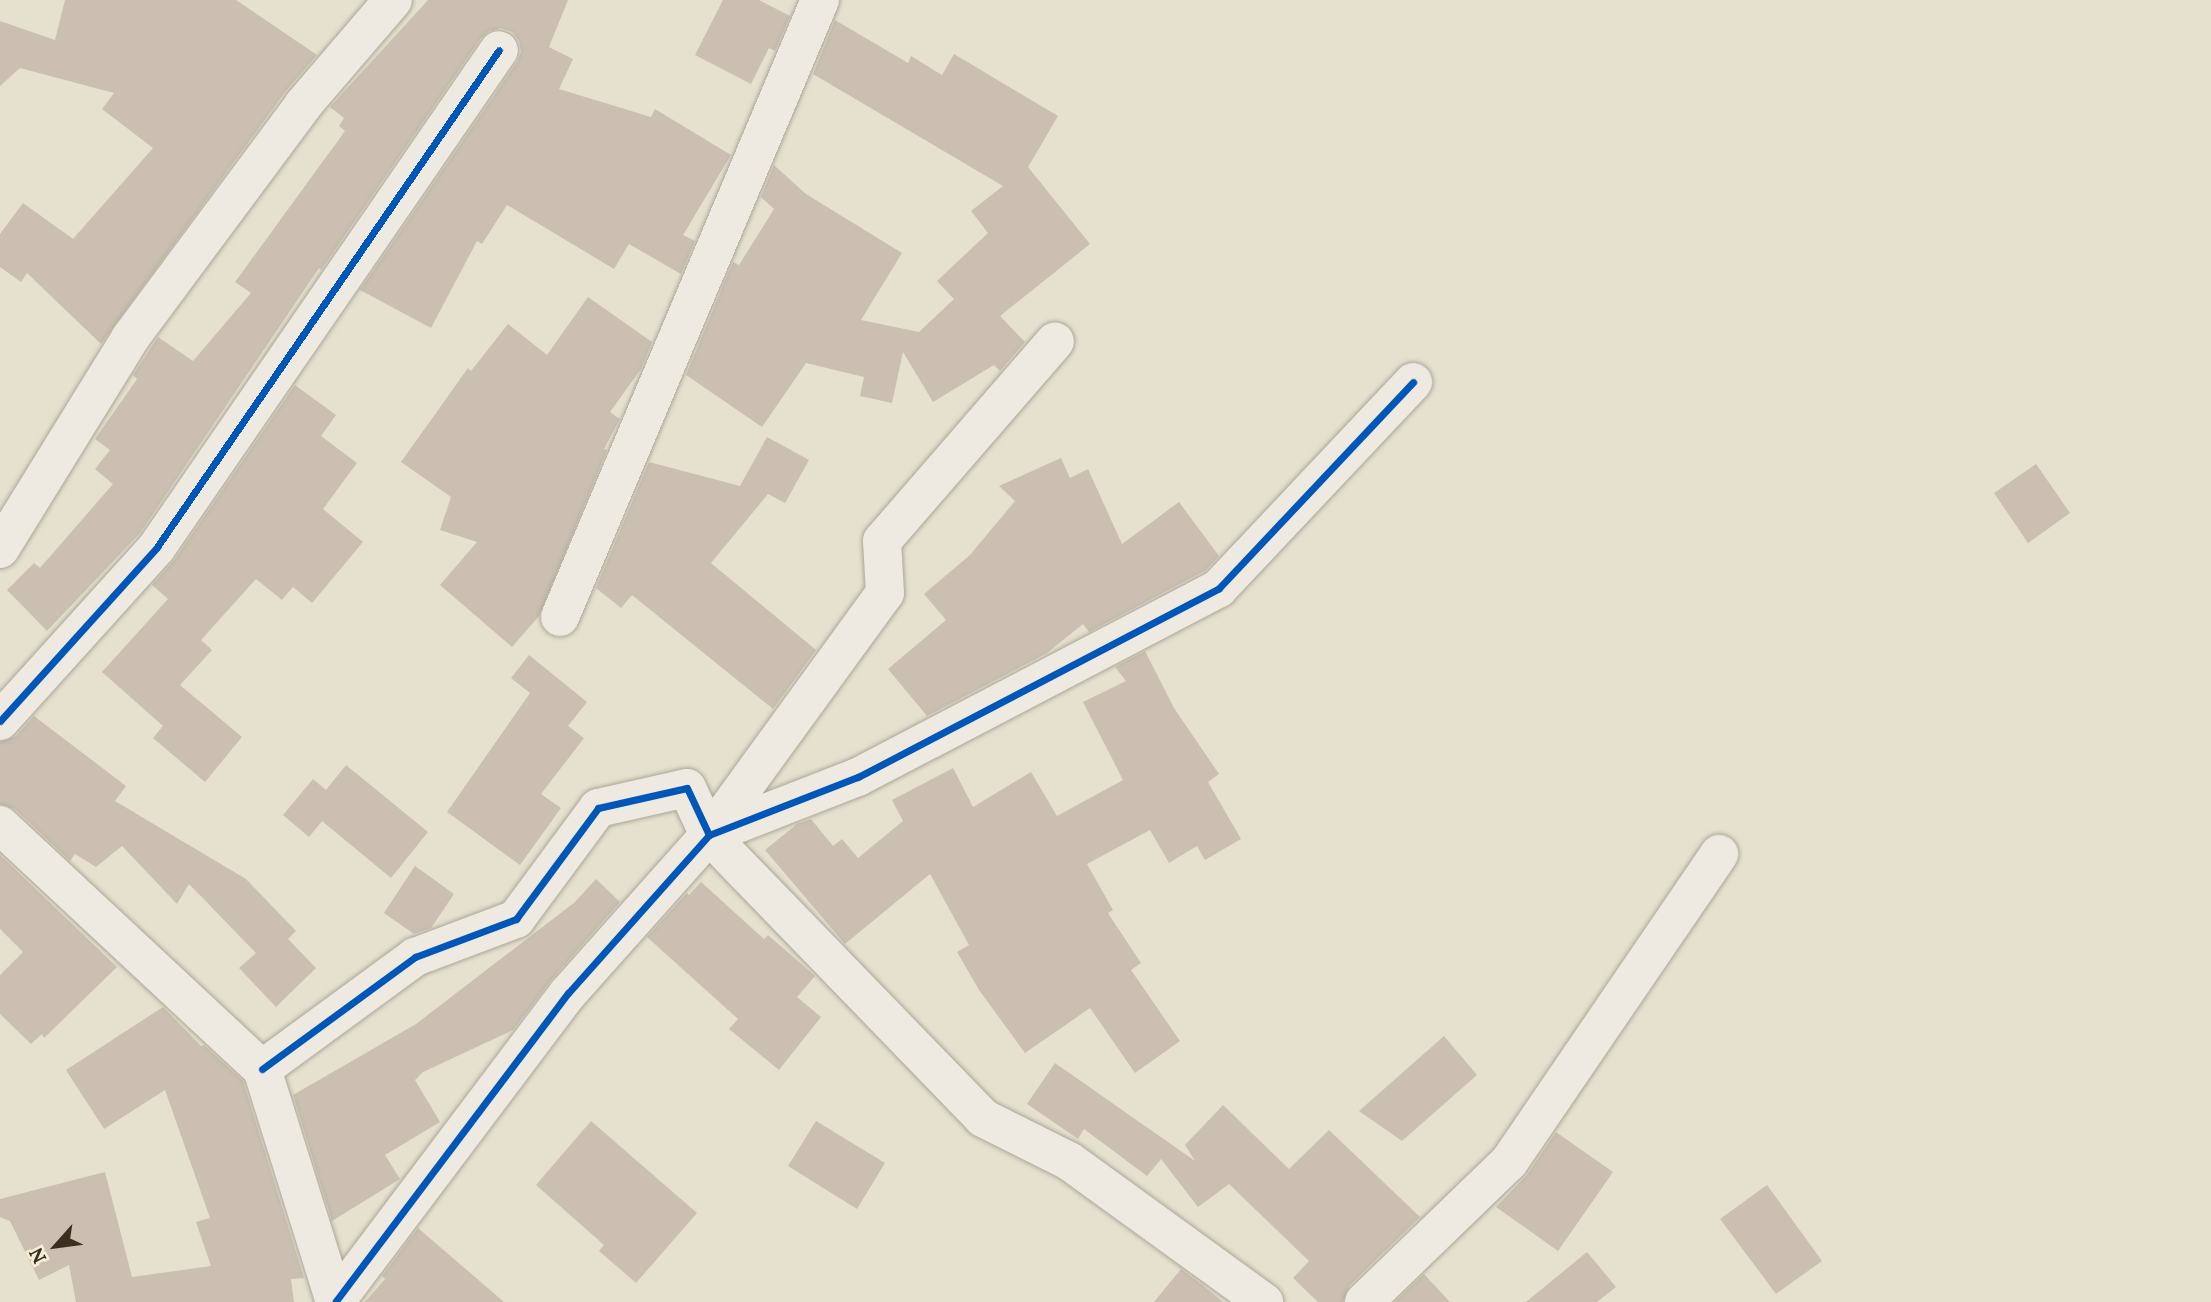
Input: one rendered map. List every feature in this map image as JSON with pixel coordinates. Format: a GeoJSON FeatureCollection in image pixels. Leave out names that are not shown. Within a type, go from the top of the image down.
{"type":"FeatureCollection","features":[{"type":"Feature","properties":{"kind":"street"},"geometry":{"type":"LineString","coordinates":[[0,549],[131,337],[303,105],[393,0]]}},
{"type":"Feature","properties":{"kind":"street"},"geometry":{"type":"LineString","coordinates":[[560,617],[820,0]]}},
{"type":"Feature","properties":{"kind":"street"},"geometry":{"type":"LineString","coordinates":[[0,721],[157,547],[499,50]]}},
{"type":"Feature","properties":{"kind":"street"},"geometry":{"type":"LineString","coordinates":[[336,1301],[568,993],[709,835],[885,593],[882,541],[1055,341]]}},
{"type":"Feature","properties":{"kind":"street"},"geometry":{"type":"LineString","coordinates":[[709,835],[859,777],[1219,588],[1413,382]]}},
{"type":"Feature","properties":{"kind":"street"},"geometry":{"type":"LineString","coordinates":[[262,1069],[415,957],[516,919],[598,808],[687,788],[709,835],[983,1118],[1069,1161],[1264,1302]]}},
{"type":"Feature","properties":{"kind":"street"},"geometry":{"type":"LineString","coordinates":[[0,825],[262,1069],[336,1301]]}},
{"type":"Feature","properties":{"kind":"street"},"geometry":{"type":"LineString","coordinates":[[1364,1302],[1509,1162],[1719,854]]}},
{"type":"Feature","properties":{"kind":"building"},"geometry":{"type":"Polygon","coordinates":[[[65,0],[236,0],[317,55],[285,92],[101,344],[27,273],[21,282],[0,267],[0,234],[23,203],[73,239],[153,148],[102,109],[114,93],[20,68],[0,86],[0,21],[55,40],[65,0]]]}},
{"type":"Feature","properties":{"kind":"building"},"geometry":{"type":"Polygon","coordinates":[[[428,0],[568,0],[549,47],[573,59],[559,89],[651,117],[655,109],[731,155],[683,235],[695,241],[681,274],[629,244],[614,269],[507,205],[482,244],[477,241],[431,328],[360,290],[517,62],[521,52],[519,41],[512,32],[501,28],[489,31],[481,38],[321,270],[319,268],[140,533],[47,631],[7,590],[34,563],[40,568],[113,484],[95,469],[110,450],[95,439],[137,379],[133,375],[158,337],[193,361],[251,293],[235,282],[345,131],[339,126],[344,118],[330,107],[428,0]]]}},
{"type":"Feature","properties":{"kind":"building"},"geometry":{"type":"Polygon","coordinates":[[[723,0],[759,0],[790,16],[775,51],[769,48],[751,84],[695,55],[723,0]]]}},
{"type":"Feature","properties":{"kind":"building"},"geometry":{"type":"Polygon","coordinates":[[[835,20],[908,63],[911,56],[942,75],[954,54],[1058,116],[1028,167],[1090,244],[1000,316],[1025,342],[1000,371],[994,365],[933,402],[903,352],[892,403],[860,396],[864,377],[806,363],[762,427],[686,375],[733,262],[739,265],[774,209],[761,197],[774,165],[806,194],[902,253],[861,320],[919,332],[954,299],[937,281],[988,233],[971,211],[1003,186],[813,74],[835,20]]]}},
{"type":"Feature","properties":{"kind":"building"},"geometry":{"type":"Polygon","coordinates":[[[588,297],[652,342],[641,369],[610,412],[620,419],[604,449],[607,450],[539,616],[512,647],[440,585],[477,542],[440,530],[451,497],[401,462],[468,368],[471,371],[508,324],[547,355],[588,297]]]}},
{"type":"Feature","properties":{"kind":"building"},"geometry":{"type":"Polygon","coordinates":[[[295,385],[336,415],[321,436],[357,463],[323,509],[363,542],[312,603],[293,587],[282,600],[256,579],[201,640],[212,650],[180,685],[242,737],[205,782],[153,738],[163,726],[102,672],[168,599],[152,585],[175,559],[295,385]]]}},
{"type":"Feature","properties":{"kind":"building"},"geometry":{"type":"Polygon","coordinates":[[[767,437],[809,460],[785,503],[768,494],[711,563],[816,650],[773,709],[632,595],[621,608],[596,588],[649,462],[740,486],[767,437]]]}},
{"type":"Feature","properties":{"kind":"building"},"geometry":{"type":"Polygon","coordinates":[[[1061,458],[1070,478],[1088,469],[1122,544],[1179,502],[1219,556],[1206,570],[1089,632],[1083,624],[1047,653],[927,716],[888,669],[946,620],[924,594],[970,555],[1015,501],[999,486],[1061,458]]]}},
{"type":"Feature","properties":{"kind":"building"},"geometry":{"type":"Polygon","coordinates":[[[2036,464],[2070,513],[2028,543],[1994,493],[2036,464]]]}},
{"type":"Feature","properties":{"kind":"building"},"geometry":{"type":"Polygon","coordinates":[[[1145,651],[1174,708],[1219,774],[1208,782],[1241,839],[1205,860],[1197,846],[1169,863],[1150,830],[1087,864],[1113,910],[1108,913],[1141,963],[1131,970],[1180,1041],[1135,1073],[1090,1008],[1025,1053],[979,990],[957,952],[969,945],[930,874],[845,944],[765,850],[797,824],[811,819],[833,846],[842,839],[858,858],[903,821],[892,800],[953,768],[973,807],[1031,772],[1057,816],[1123,780],[1083,702],[1126,681],[1115,667],[1145,651]]]}},
{"type":"Feature","properties":{"kind":"building"},"geometry":{"type":"Polygon","coordinates":[[[529,655],[587,702],[568,726],[584,738],[541,794],[561,808],[520,865],[447,812],[530,693],[511,678],[529,655]]]}},
{"type":"Feature","properties":{"kind":"building"},"geometry":{"type":"Polygon","coordinates":[[[34,716],[126,786],[115,801],[246,879],[296,931],[288,939],[316,968],[276,1007],[239,968],[256,953],[189,884],[177,904],[122,846],[96,867],[75,854],[70,861],[15,809],[0,804],[0,742],[16,736],[34,716]]]}},
{"type":"Feature","properties":{"kind":"building"},"geometry":{"type":"Polygon","coordinates":[[[346,765],[428,832],[391,878],[322,821],[309,837],[283,815],[313,779],[326,790],[346,765]]]}},
{"type":"Feature","properties":{"kind":"building"},"geometry":{"type":"Polygon","coordinates":[[[0,855],[117,967],[44,1038],[42,1034],[31,1044],[0,1014],[0,975],[23,952],[0,929],[0,855]]]}},
{"type":"Feature","properties":{"kind":"building"},"geometry":{"type":"Polygon","coordinates":[[[415,866],[454,894],[431,928],[414,934],[384,913],[415,866]]]}},
{"type":"Feature","properties":{"kind":"building"},"geometry":{"type":"Polygon","coordinates":[[[596,879],[620,902],[552,979],[513,1030],[423,1072],[415,1080],[440,1122],[385,1155],[400,1179],[332,1221],[293,1095],[416,1024],[575,902],[596,879]]]}},
{"type":"Feature","properties":{"kind":"building"},"geometry":{"type":"Polygon","coordinates":[[[701,882],[764,939],[768,935],[815,976],[797,997],[821,1017],[779,1070],[729,1029],[738,1019],[647,937],[687,893],[689,895],[701,882]]]}},
{"type":"Feature","properties":{"kind":"building"},"geometry":{"type":"Polygon","coordinates":[[[163,1007],[201,1046],[204,1045],[243,1081],[304,1278],[291,1279],[294,1302],[76,1302],[69,1265],[39,1280],[10,1221],[0,1217],[0,1199],[105,1172],[132,1277],[211,1266],[196,1222],[210,1218],[165,1090],[104,1129],[66,1070],[163,1007]]]}},
{"type":"Feature","properties":{"kind":"building"},"geometry":{"type":"Polygon","coordinates":[[[1444,1036],[1477,1075],[1402,1141],[1359,1111],[1444,1036]]]}},
{"type":"Feature","properties":{"kind":"building"},"geometry":{"type":"Polygon","coordinates":[[[1055,1063],[1195,1161],[1185,1145],[1223,1105],[1289,1169],[1329,1130],[1420,1217],[1349,1286],[1343,1302],[1318,1302],[1293,1278],[1309,1261],[1229,1184],[1198,1207],[1161,1159],[1147,1176],[1084,1129],[1078,1139],[1027,1104],[1055,1063]]]}},
{"type":"Feature","properties":{"kind":"building"},"geometry":{"type":"Polygon","coordinates":[[[591,1121],[697,1213],[636,1283],[599,1251],[604,1245],[536,1185],[591,1121]]]}},
{"type":"Feature","properties":{"kind":"building"},"geometry":{"type":"Polygon","coordinates":[[[816,1121],[885,1163],[857,1209],[788,1166],[816,1121]]]}},
{"type":"Feature","properties":{"kind":"building"},"geometry":{"type":"Polygon","coordinates":[[[1556,1132],[1613,1172],[1558,1251],[1496,1207],[1527,1175],[1556,1132]]]}},
{"type":"Feature","properties":{"kind":"building"},"geometry":{"type":"Polygon","coordinates":[[[1767,1185],[1822,1261],[1776,1294],[1720,1219],[1767,1185]]]}},
{"type":"Feature","properties":{"kind":"building"},"geometry":{"type":"Polygon","coordinates":[[[418,1228],[504,1302],[365,1302],[385,1279],[382,1276],[418,1228]]]}},
{"type":"Feature","properties":{"kind":"building"},"geometry":{"type":"Polygon","coordinates":[[[1587,1252],[1616,1287],[1597,1302],[1526,1302],[1587,1252]]]}},
{"type":"Feature","properties":{"kind":"building"},"geometry":{"type":"Polygon","coordinates":[[[1181,1269],[1201,1284],[1223,1302],[1154,1302],[1181,1269]]]}},
{"type":"Feature","properties":{"kind":"building"},"geometry":{"type":"Polygon","coordinates":[[[1424,1274],[1450,1302],[1395,1302],[1424,1274]]]}},
{"type":"Feature","properties":{"kind":"cycle path"},"geometry":{"type":"LineString","coordinates":[[0,721],[157,547],[499,50]]}},
{"type":"Feature","properties":{"kind":"cycle path"},"geometry":{"type":"LineString","coordinates":[[709,835],[858,777],[1219,588],[1413,382]]}},
{"type":"Feature","properties":{"kind":"cycle path"},"geometry":{"type":"LineString","coordinates":[[262,1069],[415,957],[516,919],[598,808],[687,788],[709,835],[568,993],[336,1301]]}}]}
